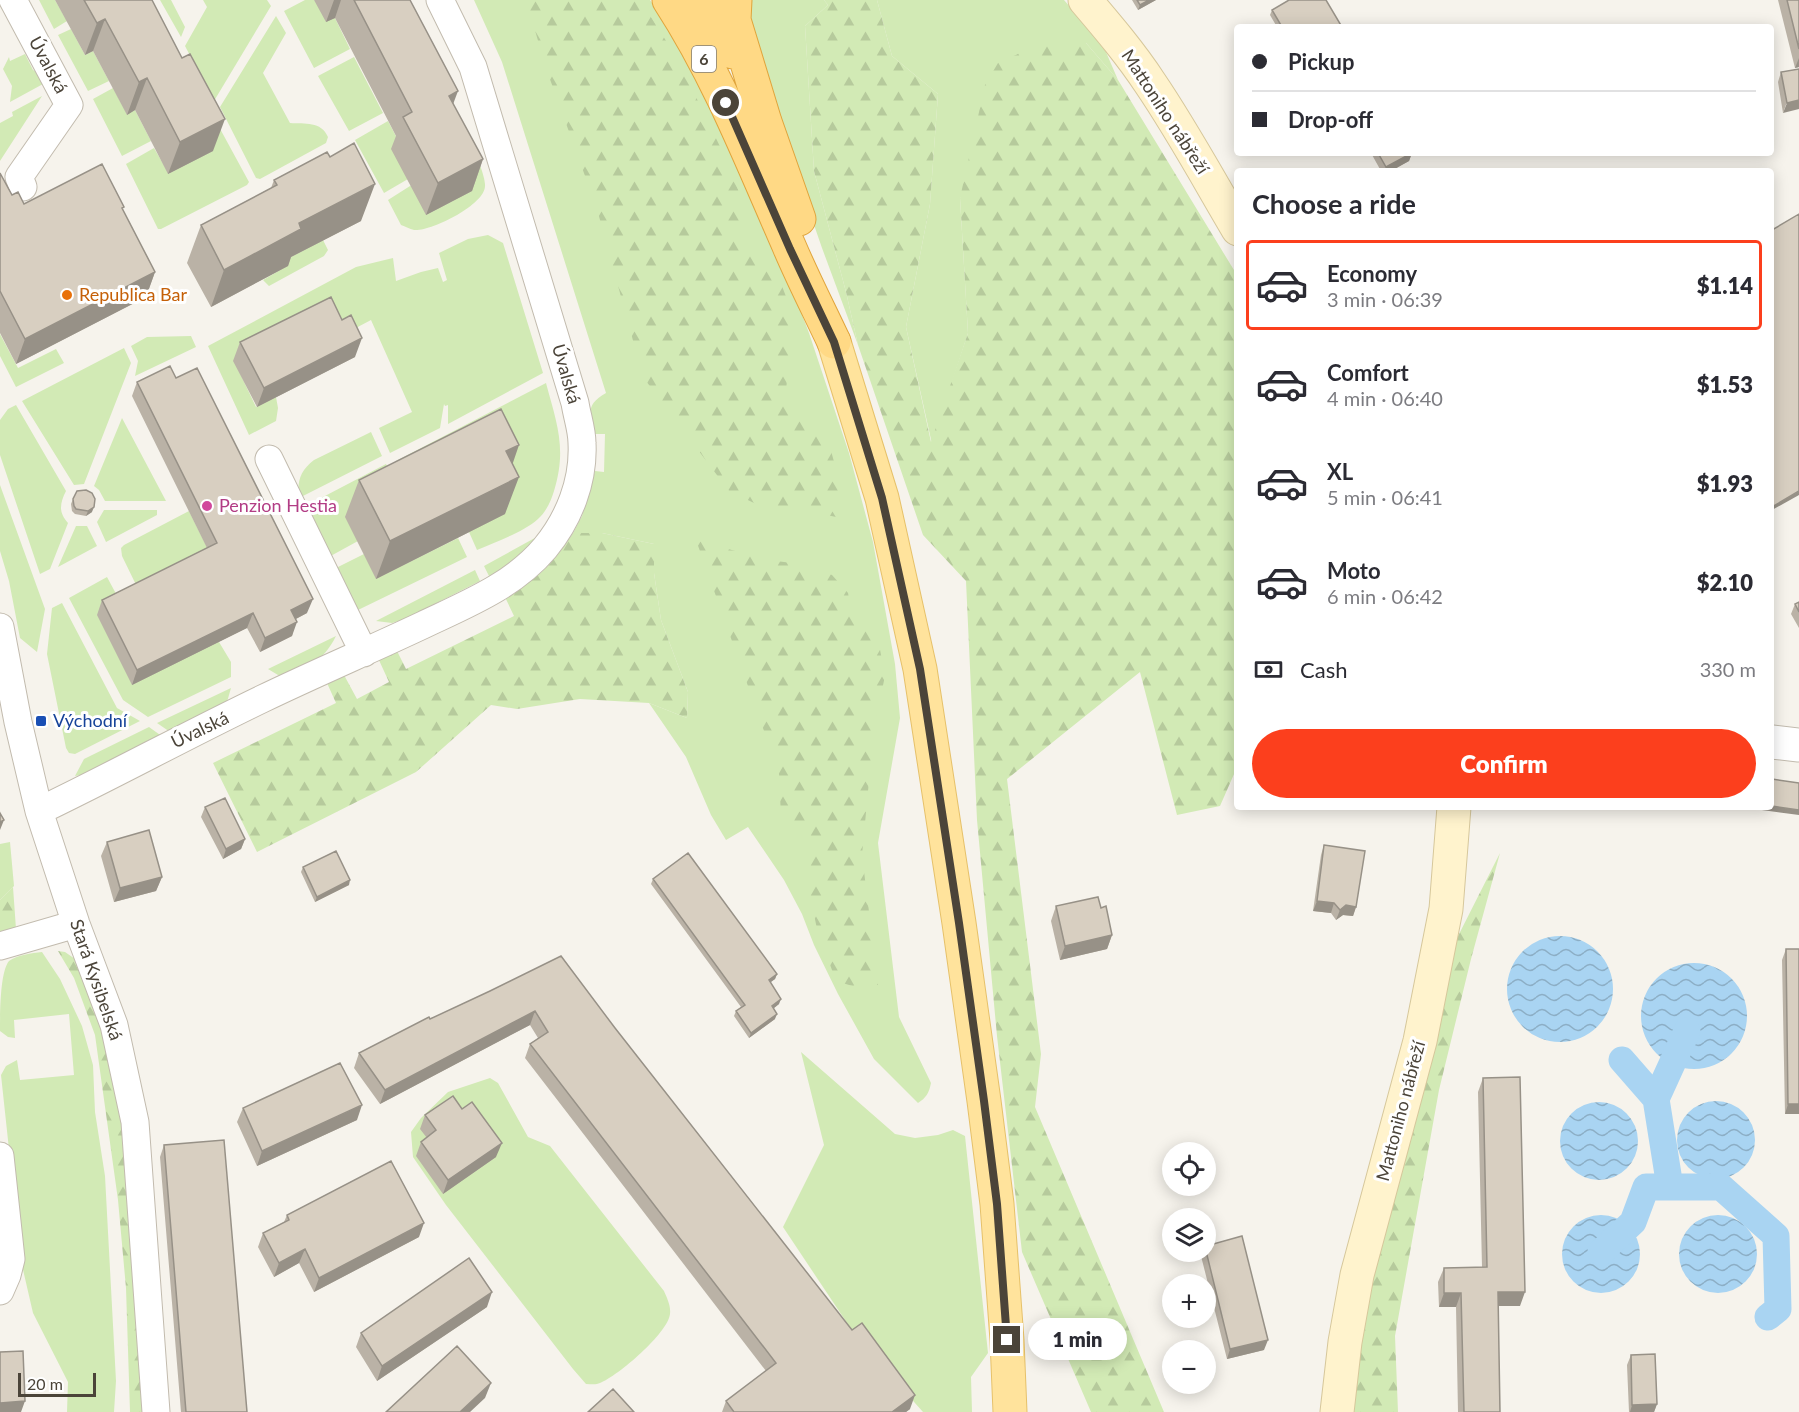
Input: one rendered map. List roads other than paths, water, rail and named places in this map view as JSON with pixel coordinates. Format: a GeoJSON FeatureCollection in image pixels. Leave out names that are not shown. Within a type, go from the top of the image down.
{"type":"FeatureCollection","features":[{"type":"Feature","properties":{"kind":"highway","name":"6"},"geometry":{"type":"LineString","coordinates":[[669,0],[689,31],[735,121],[790,249],[834,342]]}},
{"type":"Feature","properties":{"kind":"highway","name":"6"},"geometry":{"type":"LineString","coordinates":[[705,0],[724,33],[765,122],[807,242],[834,342]]}},
{"type":"Feature","properties":{"kind":"highway"},"geometry":{"type":"LineString","coordinates":[[735,0],[734,20],[765,122]]}},
{"type":"Feature","properties":{"kind":"main road","name":"Mattoniho nábřeží"},"geometry":{"type":"LineString","coordinates":[[1085,0],[1116,36],[1150,82],[1234,222]]}},
{"type":"Feature","properties":{"kind":"main road","name":"6"},"geometry":{"type":"LineString","coordinates":[[834,342],[882,498],[921,679],[959,923],[997,1204],[1010,1412]]}},
{"type":"Feature","properties":{"kind":"main road","name":"Mattoniho nábřeží"},"geometry":{"type":"LineString","coordinates":[[1337,1412],[1345,1342],[1357,1275],[1420,1041],[1446,909],[1454,810]]}},
{"type":"Feature","properties":{"kind":"street","name":"Úvalská"},"geometry":{"type":"LineString","coordinates":[[13,0],[69,105],[19,177],[23,187]]}},
{"type":"Feature","properties":{"kind":"street","name":"Úvalská"},"geometry":{"type":"LineString","coordinates":[[39,811],[263,699],[492,592],[519,573],[544,550],[571,509],[579,478],[582,443],[566,368],[473,67],[440,0]]}},
{"type":"Feature","properties":{"kind":"street"},"geometry":{"type":"LineString","coordinates":[[269,459],[364,653]]}},
{"type":"Feature","properties":{"kind":"street","name":"Stará Kysibelská"},"geometry":{"type":"LineString","coordinates":[[0,629],[18,722],[39,811],[76,924],[114,1025],[135,1122],[156,1412]]}},
{"type":"Feature","properties":{"kind":"street"},"geometry":{"type":"LineString","coordinates":[[1774,742],[1799,745]]}},
{"type":"Feature","properties":{"kind":"street"},"geometry":{"type":"LineString","coordinates":[[0,946],[76,924]]}},
{"type":"Feature","properties":{"kind":"street"},"geometry":{"type":"LineString","coordinates":[[0,1156],[11,1259],[0,1291]]}},
{"type":"Feature","properties":{"kind":"water"},"geometry":{"type":"Polygon","coordinates":[[[1560,936],[1580,940],[1598,951],[1609,969],[1613,989],[1609,1009],[1598,1027],[1580,1038],[1560,1042],[1540,1038],[1522,1027],[1511,1009],[1507,989],[1511,969],[1522,951],[1540,940],[1560,936]]]}},
{"type":"Feature","properties":{"kind":"water"},"geometry":{"type":"Polygon","coordinates":[[[1694,963],[1714,967],[1732,978],[1743,996],[1747,1016],[1743,1036],[1732,1054],[1714,1065],[1694,1069],[1674,1065],[1656,1054],[1645,1036],[1641,1016],[1645,996],[1656,978],[1674,967],[1694,963]]]}},
{"type":"Feature","properties":{"kind":"water"},"geometry":{"type":"Polygon","coordinates":[[[1716,1101],[1731,1104],[1748,1118],[1755,1140],[1752,1155],[1738,1172],[1716,1179],[1701,1176],[1684,1162],[1677,1140],[1680,1125],[1694,1108],[1716,1101]]]}},
{"type":"Feature","properties":{"kind":"water"},"geometry":{"type":"Polygon","coordinates":[[[1599,1102],[1614,1105],[1631,1119],[1638,1141],[1635,1156],[1621,1173],[1599,1180],[1584,1177],[1567,1163],[1560,1141],[1563,1126],[1577,1109],[1599,1102]]]}},
{"type":"Feature","properties":{"kind":"water"},"geometry":{"type":"Polygon","coordinates":[[[1601,1215],[1616,1218],[1633,1232],[1640,1254],[1637,1269],[1623,1286],[1601,1293],[1586,1290],[1569,1276],[1562,1254],[1565,1239],[1579,1222],[1601,1215]]]}},
{"type":"Feature","properties":{"kind":"water"},"geometry":{"type":"Polygon","coordinates":[[[1718,1215],[1733,1218],[1750,1232],[1757,1254],[1754,1269],[1740,1286],[1718,1293],[1703,1290],[1686,1276],[1679,1254],[1682,1239],[1696,1222],[1718,1215]]]}},
{"type":"Feature","properties":{"kind":"waterway"},"geometry":{"type":"LineString","coordinates":[[1670,1187],[1656,1099],[1687,1031]]}},
{"type":"Feature","properties":{"kind":"waterway"},"geometry":{"type":"LineString","coordinates":[[1622,1060],[1656,1099]]}},
{"type":"Feature","properties":{"kind":"waterway"},"geometry":{"type":"LineString","coordinates":[[1601,1252],[1633,1222],[1646,1187],[1721,1187],[1776,1236],[1778,1309],[1768,1317]]}},
{"type":"Feature","properties":{"kind":"place","name":"Republica Bar"},"geometry":{"type":"Point","coordinates":[67,295]}},
{"type":"Feature","properties":{"kind":"place","name":"Penzion Hestia"},"geometry":{"type":"Point","coordinates":[207,506]}},
{"type":"Feature","properties":{"kind":"place","name":"Východní"},"geometry":{"type":"Point","coordinates":[41,721]}}]}
